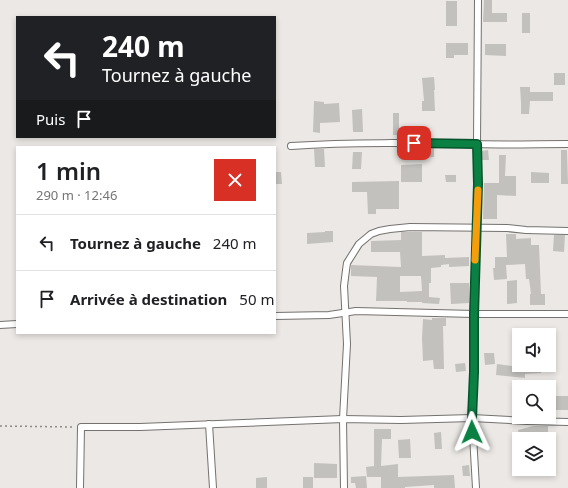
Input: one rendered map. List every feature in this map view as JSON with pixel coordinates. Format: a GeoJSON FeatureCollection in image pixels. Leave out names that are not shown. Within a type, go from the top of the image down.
{"type":"FeatureCollection","features":[{"type":"Feature","properties":{"kind":"street"},"geometry":{"type":"LineString","coordinates":[[476,488],[472,418],[478,184],[478,0]]}},
{"type":"Feature","properties":{"kind":"street"},"geometry":{"type":"LineString","coordinates":[[291,146],[346,143],[568,144]]}},
{"type":"Feature","properties":{"kind":"street"},"geometry":{"type":"LineString","coordinates":[[344,488],[343,419],[347,350],[344,286],[347,263],[359,244],[371,234],[379,231],[410,227],[507,228],[568,231]]}},
{"type":"Feature","properties":{"kind":"street"},"geometry":{"type":"LineString","coordinates":[[276,316],[329,315],[356,311],[474,314],[568,314]]}},
{"type":"Feature","properties":{"kind":"street"},"geometry":{"type":"LineString","coordinates":[[0,325],[16,324]]}},
{"type":"Feature","properties":{"kind":"street"},"geometry":{"type":"LineString","coordinates":[[80,488],[82,427],[140,427],[343,419],[401,420],[472,418],[568,422]]}},
{"type":"Feature","properties":{"kind":"street"},"geometry":{"type":"LineString","coordinates":[[210,424],[212,488]]}},
{"type":"Feature","properties":{"kind":"path"},"geometry":{"type":"LineString","coordinates":[[0,426],[82,427]]}},
{"type":"Feature","properties":{"kind":"building"},"geometry":{"type":"Polygon","coordinates":[[[484,0],[492,0],[492,13],[507,13],[507,22],[483,22],[484,0]]]}},
{"type":"Feature","properties":{"kind":"building"},"geometry":{"type":"Polygon","coordinates":[[[446,1],[457,1],[457,26],[446,26],[446,1]]]}},
{"type":"Feature","properties":{"kind":"building"},"geometry":{"type":"Polygon","coordinates":[[[522,13],[530,13],[530,33],[522,33],[522,13]]]}},
{"type":"Feature","properties":{"kind":"building"},"geometry":{"type":"Polygon","coordinates":[[[446,43],[468,43],[468,55],[454,55],[454,58],[446,58],[446,43]]]}},
{"type":"Feature","properties":{"kind":"building"},"geometry":{"type":"Polygon","coordinates":[[[485,44],[506,44],[506,56],[485,55],[485,44]]]}},
{"type":"Feature","properties":{"kind":"building"},"geometry":{"type":"Polygon","coordinates":[[[554,73],[565,73],[565,85],[554,85],[554,73]]]}},
{"type":"Feature","properties":{"kind":"building"},"geometry":{"type":"Polygon","coordinates":[[[434,77],[435,111],[422,111],[422,101],[424,101],[422,78],[434,77]]]}},
{"type":"Feature","properties":{"kind":"building"},"geometry":{"type":"Polygon","coordinates":[[[520,87],[530,87],[530,92],[553,92],[553,101],[530,101],[529,114],[521,114],[520,87]]]}},
{"type":"Feature","properties":{"kind":"building"},"geometry":{"type":"Polygon","coordinates":[[[314,101],[324,102],[324,104],[339,103],[340,122],[320,123],[320,133],[313,132],[314,101]]]}},
{"type":"Feature","properties":{"kind":"building"},"geometry":{"type":"Polygon","coordinates":[[[362,109],[363,132],[353,132],[352,110],[362,109]]]}},
{"type":"Feature","properties":{"kind":"building"},"geometry":{"type":"Polygon","coordinates":[[[393,113],[399,113],[399,135],[393,135],[393,113]]]}},
{"type":"Feature","properties":{"kind":"building"},"geometry":{"type":"Polygon","coordinates":[[[423,148],[434,148],[434,157],[423,158],[423,148]]]}},
{"type":"Feature","properties":{"kind":"building"},"geometry":{"type":"Polygon","coordinates":[[[314,149],[324,149],[325,167],[315,167],[314,149]]]}},
{"type":"Feature","properties":{"kind":"building"},"geometry":{"type":"Polygon","coordinates":[[[488,150],[489,160],[482,160],[482,151],[488,150]]]}},
{"type":"Feature","properties":{"kind":"building"},"geometry":{"type":"Polygon","coordinates":[[[561,150],[567,150],[568,184],[561,184],[561,150]]]}},
{"type":"Feature","properties":{"kind":"building"},"geometry":{"type":"Polygon","coordinates":[[[353,152],[362,152],[361,169],[352,169],[353,152]]]}},
{"type":"Feature","properties":{"kind":"building"},"geometry":{"type":"Polygon","coordinates":[[[499,155],[506,155],[505,176],[516,176],[516,196],[497,195],[497,219],[483,219],[484,183],[499,183],[499,155]]]}},
{"type":"Feature","properties":{"kind":"building"},"geometry":{"type":"Polygon","coordinates":[[[422,164],[422,182],[401,182],[401,165],[422,164]]]}},
{"type":"Feature","properties":{"kind":"building"},"geometry":{"type":"Polygon","coordinates":[[[276,172],[281,172],[282,184],[276,184],[276,172]]]}},
{"type":"Feature","properties":{"kind":"building"},"geometry":{"type":"Polygon","coordinates":[[[531,172],[549,173],[549,183],[531,183],[531,172]]]}},
{"type":"Feature","properties":{"kind":"building"},"geometry":{"type":"Polygon","coordinates":[[[445,175],[456,175],[456,182],[446,182],[445,175]]]}},
{"type":"Feature","properties":{"kind":"building"},"geometry":{"type":"Polygon","coordinates":[[[399,181],[399,209],[376,209],[376,214],[368,214],[367,192],[352,192],[352,182],[399,181]]]}},
{"type":"Feature","properties":{"kind":"building"},"geometry":{"type":"Polygon","coordinates":[[[333,231],[333,242],[307,244],[307,233],[333,231]]]}},
{"type":"Feature","properties":{"kind":"building"},"geometry":{"type":"Polygon","coordinates":[[[401,232],[422,232],[422,256],[445,255],[445,258],[469,257],[469,266],[449,267],[449,264],[431,268],[429,297],[440,298],[439,304],[407,301],[376,301],[377,277],[351,276],[351,265],[401,267],[400,252],[371,252],[371,241],[401,240],[401,232]],[[400,276],[400,292],[422,291],[421,276],[400,276]]]}},
{"type":"Feature","properties":{"kind":"building"},"geometry":{"type":"Polygon","coordinates":[[[506,234],[516,234],[516,239],[531,238],[531,245],[539,245],[541,294],[545,294],[545,305],[530,305],[531,294],[529,279],[526,279],[525,264],[506,265],[507,279],[494,280],[493,268],[495,268],[495,257],[507,257],[506,234]]]}},
{"type":"Feature","properties":{"kind":"building"},"geometry":{"type":"Polygon","coordinates":[[[554,235],[565,235],[564,252],[553,251],[554,235]]]}},
{"type":"Feature","properties":{"kind":"building"},"geometry":{"type":"Polygon","coordinates":[[[517,280],[517,303],[507,304],[507,281],[517,280]]]}},
{"type":"Feature","properties":{"kind":"building"},"geometry":{"type":"Polygon","coordinates":[[[450,283],[469,283],[469,303],[451,304],[450,283]]]}},
{"type":"Feature","properties":{"kind":"building"},"geometry":{"type":"Polygon","coordinates":[[[432,318],[446,318],[446,326],[443,326],[444,369],[434,369],[433,360],[423,361],[423,319],[432,320],[432,318]]]}},
{"type":"Feature","properties":{"kind":"building"},"geometry":{"type":"Polygon","coordinates":[[[484,353],[494,353],[495,364],[485,365],[484,353]]]}},
{"type":"Feature","properties":{"kind":"building"},"geometry":{"type":"Polygon","coordinates":[[[465,363],[466,371],[456,372],[455,364],[465,363]]]}},
{"type":"Feature","properties":{"kind":"building"},"geometry":{"type":"Polygon","coordinates":[[[497,364],[512,366],[512,372],[541,372],[525,374],[525,378],[496,375],[497,364]]]}},
{"type":"Feature","properties":{"kind":"building"},"geometry":{"type":"Polygon","coordinates":[[[556,396],[568,396],[568,410],[556,410],[556,396]]]}},
{"type":"Feature","properties":{"kind":"building"},"geometry":{"type":"Polygon","coordinates":[[[533,426],[548,426],[548,432],[518,432],[518,430],[533,426]]]}},
{"type":"Feature","properties":{"kind":"building"},"geometry":{"type":"Polygon","coordinates":[[[374,429],[391,429],[391,439],[382,439],[381,466],[398,464],[398,477],[454,475],[455,488],[434,488],[434,485],[405,488],[381,488],[381,477],[367,477],[366,467],[374,466],[374,429]]]}},
{"type":"Feature","properties":{"kind":"building"},"geometry":{"type":"Polygon","coordinates":[[[441,432],[442,449],[435,449],[434,433],[441,432]]]}},
{"type":"Feature","properties":{"kind":"building"},"geometry":{"type":"Polygon","coordinates":[[[410,439],[411,458],[399,458],[398,440],[410,439]]]}},
{"type":"Feature","properties":{"kind":"building"},"geometry":{"type":"Polygon","coordinates":[[[314,463],[337,464],[337,478],[314,478],[314,463]]]}},
{"type":"Feature","properties":{"kind":"building"},"geometry":{"type":"Polygon","coordinates":[[[469,465],[470,476],[463,476],[462,466],[469,465]]]}},
{"type":"Feature","properties":{"kind":"building"},"geometry":{"type":"Polygon","coordinates":[[[366,476],[367,488],[356,488],[355,483],[351,483],[351,477],[366,476]]]}},
{"type":"Feature","properties":{"kind":"building"},"geometry":{"type":"Polygon","coordinates":[[[267,477],[267,488],[256,488],[256,478],[267,477]]]}},
{"type":"Feature","properties":{"kind":"building"},"geometry":{"type":"Polygon","coordinates":[[[303,477],[313,477],[313,488],[303,488],[303,477]]]}},
{"type":"Feature","properties":{"kind":"slow traffic"},"geometry":{"type":"LineString","coordinates":[[475,260],[478,190]]}},
{"type":"Feature","properties":{"kind":"route"},"geometry":{"type":"LineString","coordinates":[[414,143],[477,144],[478,184],[472,432]]}}]}
